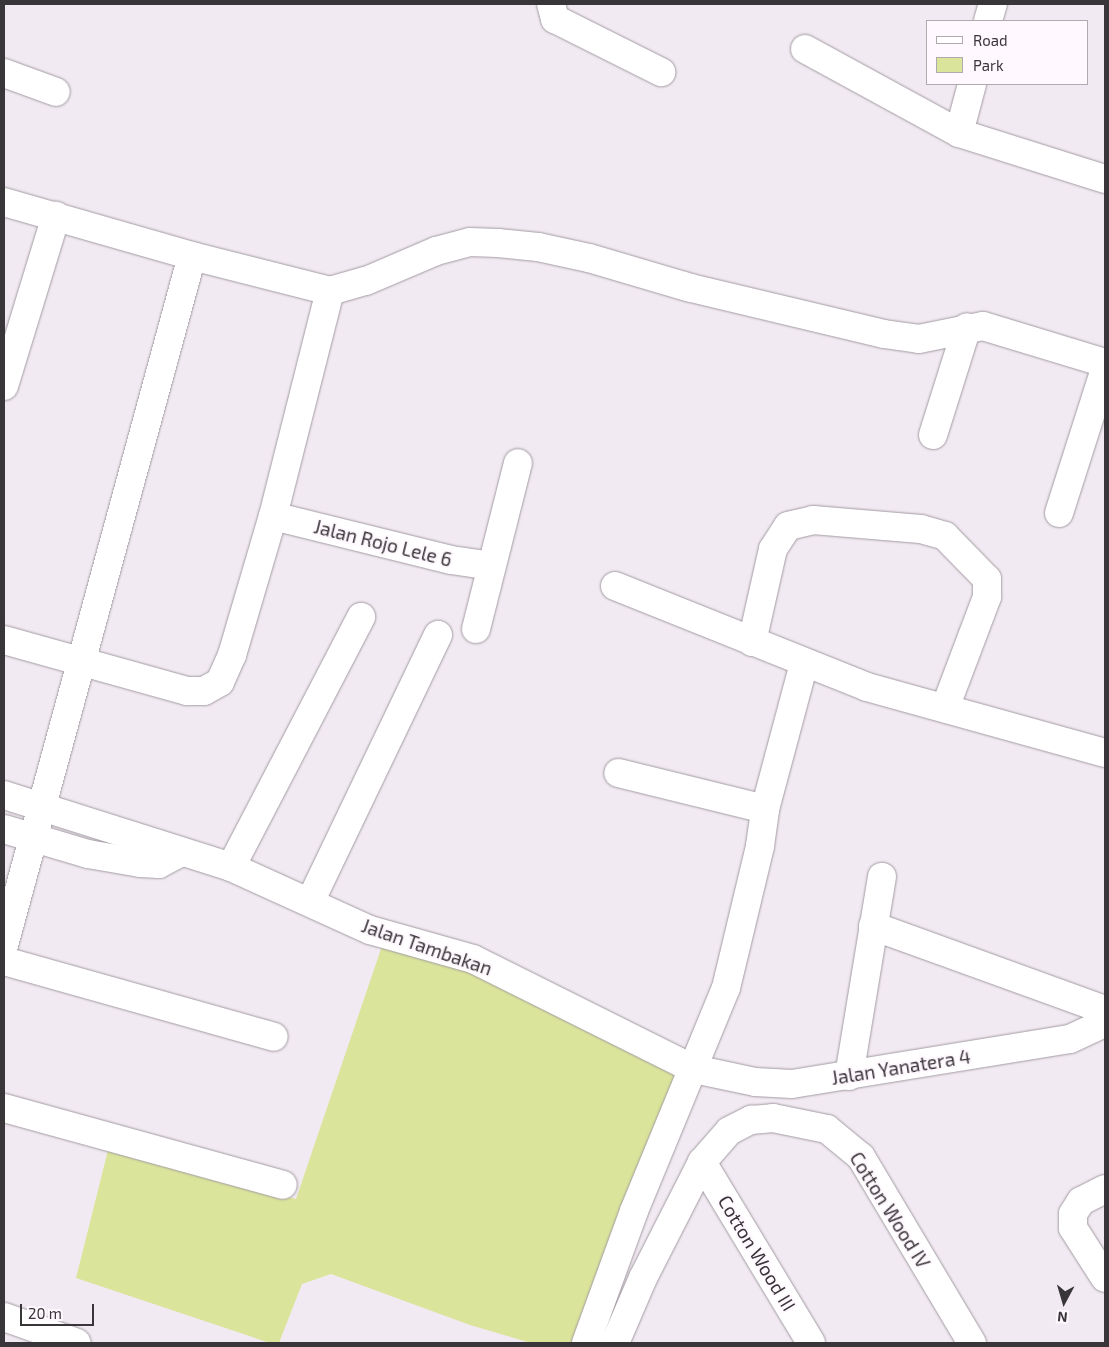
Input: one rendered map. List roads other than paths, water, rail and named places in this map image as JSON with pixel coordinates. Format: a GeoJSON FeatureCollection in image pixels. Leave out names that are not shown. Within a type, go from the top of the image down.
{"type":"FeatureCollection","features":[{"type":"Feature","properties":{"kind":"street"},"geometry":{"type":"LineString","coordinates":[[551,4],[555,19],[661,72]]}},
{"type":"Feature","properties":{"kind":"street"},"geometry":{"type":"LineString","coordinates":[[988,20],[993,4]]}},
{"type":"Feature","properties":{"kind":"street"},"geometry":{"type":"LineString","coordinates":[[805,49],[959,133],[1105,179]]}},
{"type":"Feature","properties":{"kind":"street"},"geometry":{"type":"LineString","coordinates":[[4,73],[56,92]]}},
{"type":"Feature","properties":{"kind":"street"},"geometry":{"type":"LineString","coordinates":[[959,133],[972,85]]}},
{"type":"Feature","properties":{"kind":"street"},"geometry":{"type":"LineString","coordinates":[[4,202],[192,256],[330,290],[366,281],[436,251],[470,242],[498,243],[538,247],[589,258],[691,288],[884,334],[919,339],[945,336],[967,327],[983,326],[1105,363]]}},
{"type":"Feature","properties":{"kind":"street"},"geometry":{"type":"LineString","coordinates":[[4,386],[56,216]]}},
{"type":"Feature","properties":{"kind":"street"},"geometry":{"type":"LineString","coordinates":[[4,945],[40,807],[83,660],[192,256]]}},
{"type":"Feature","properties":{"kind":"street"},"geometry":{"type":"LineString","coordinates":[[4,640],[83,660],[187,691],[204,691],[220,682],[232,655],[273,516],[330,290]]}},
{"type":"Feature","properties":{"kind":"street"},"geometry":{"type":"LineString","coordinates":[[933,435],[967,327]]}},
{"type":"Feature","properties":{"kind":"street"},"geometry":{"type":"LineString","coordinates":[[1059,513],[1105,369]]}},
{"type":"Feature","properties":{"kind":"street"},"geometry":{"type":"LineString","coordinates":[[476,629],[518,463]]}},
{"type":"Feature","properties":{"kind":"street","name":"Jalan Rojo Lele 6"},"geometry":{"type":"LineString","coordinates":[[273,516],[450,560],[492,566]]}},
{"type":"Feature","properties":{"kind":"street"},"geometry":{"type":"LineString","coordinates":[[752,642],[773,549],[788,526],[813,520],[921,529],[945,536],[987,579],[987,597],[945,708]]}},
{"type":"Feature","properties":{"kind":"street"},"geometry":{"type":"LineString","coordinates":[[615,586],[867,687],[1105,754]]}},
{"type":"Feature","properties":{"kind":"street"},"geometry":{"type":"LineString","coordinates":[[231,867],[361,617]]}},
{"type":"Feature","properties":{"kind":"street"},"geometry":{"type":"LineString","coordinates":[[311,900],[438,636]]}},
{"type":"Feature","properties":{"kind":"street"},"geometry":{"type":"LineString","coordinates":[[586,1343],[634,1211],[726,988],[760,846],[766,810],[804,663]]}},
{"type":"Feature","properties":{"kind":"street"},"geometry":{"type":"LineString","coordinates":[[618,773],[766,810]]}},
{"type":"Feature","properties":{"kind":"street","name":"Jalan Tambakan"},"geometry":{"type":"LineString","coordinates":[[4,795],[231,867],[311,900],[370,930],[473,959],[694,1069]]}},
{"type":"Feature","properties":{"kind":"street"},"geometry":{"type":"LineString","coordinates":[[4,828],[88,854],[140,863],[159,864],[182,852]]}},
{"type":"Feature","properties":{"kind":"street"},"geometry":{"type":"LineString","coordinates":[[849,1076],[882,877]]}},
{"type":"Feature","properties":{"kind":"street"},"geometry":{"type":"LineString","coordinates":[[873,926],[1105,1010]]}},
{"type":"Feature","properties":{"kind":"street"},"geometry":{"type":"LineString","coordinates":[[4,961],[274,1037]]}},
{"type":"Feature","properties":{"kind":"street","name":"Jalan Yanatera 4"},"geometry":{"type":"LineString","coordinates":[[694,1069],[755,1082],[792,1084],[1070,1039],[1105,1023]]}},
{"type":"Feature","properties":{"kind":"street"},"geometry":{"type":"LineString","coordinates":[[4,1108],[283,1185]]}},
{"type":"Feature","properties":{"kind":"street","name":"Cotton Wood IV"},"geometry":{"type":"LineString","coordinates":[[620,1339],[642,1278],[702,1162],[729,1131],[750,1120],[796,1120],[828,1129],[861,1157],[972,1343]]}},
{"type":"Feature","properties":{"kind":"street","name":"Cotton Wood III"},"geometry":{"type":"LineString","coordinates":[[702,1162],[811,1343]]}},
{"type":"Feature","properties":{"kind":"street"},"geometry":{"type":"LineString","coordinates":[[1105,1189],[1081,1201],[1073,1214],[1073,1228],[1105,1278]]}},
{"type":"Feature","properties":{"kind":"street"},"geometry":{"type":"LineString","coordinates":[[4,1317],[77,1343]]}}]}
